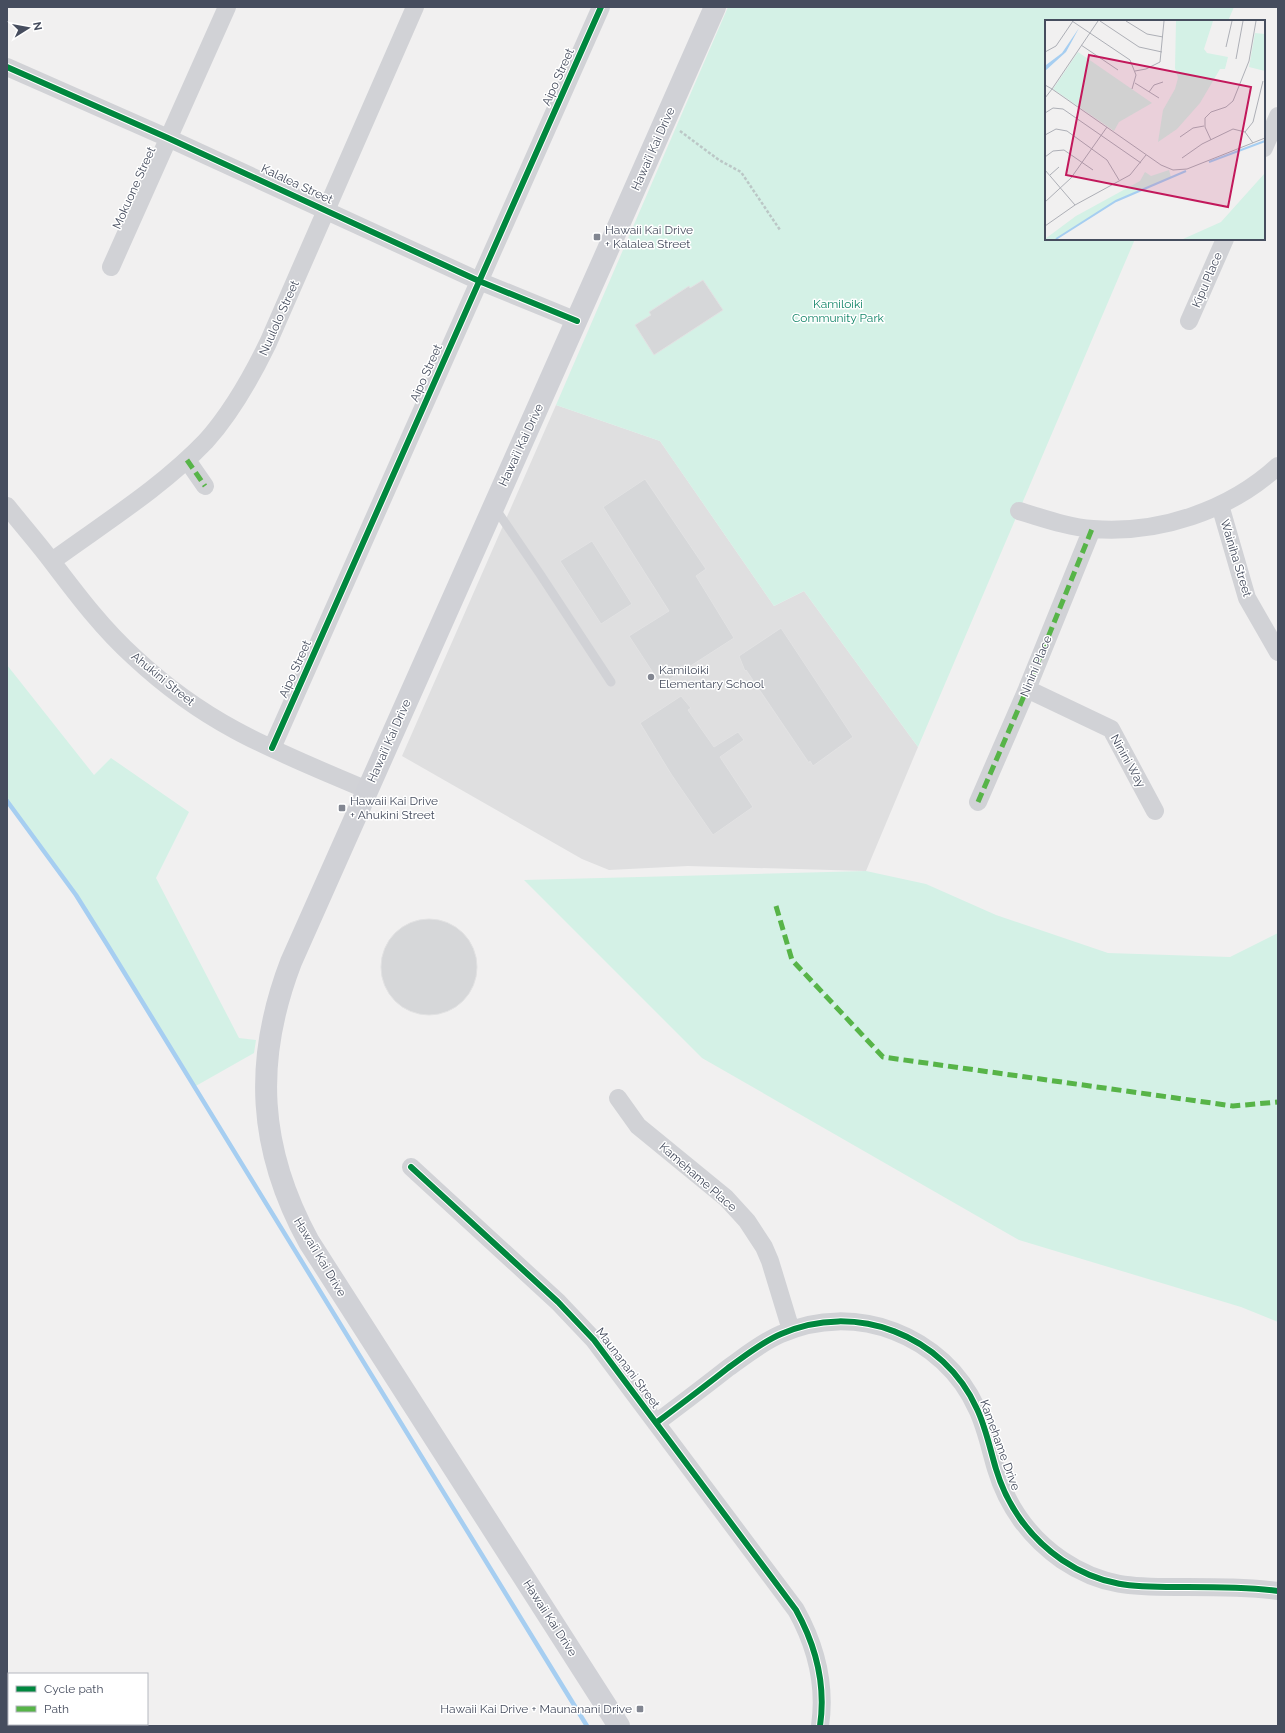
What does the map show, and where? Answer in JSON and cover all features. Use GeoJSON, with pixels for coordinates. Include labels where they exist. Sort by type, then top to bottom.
{"type":"FeatureCollection","features":[{"type":"Feature","properties":{"kind":"main road","name":"Hawai’i Kai Drive"},"geometry":{"type":"LineString","coordinates":[[481,1510],[309,1242],[296,1219],[286,1194],[272,1144],[268,1118],[266,1066],[274,1013],[281,988],[291,962],[493,505],[577,322],[715,7]]}},
{"type":"Feature","properties":{"kind":"main road","name":"Hawaii Kai Drive"},"geometry":{"type":"LineString","coordinates":[[481,1510],[619,1726]]}},
{"type":"Feature","properties":{"kind":"street","name":"Mokuone Street"},"geometry":{"type":"LineString","coordinates":[[111,267],[227,7]]}},
{"type":"Feature","properties":{"kind":"street","name":"Nuulolo Street"},"geometry":{"type":"LineString","coordinates":[[52,561],[165,479],[187,460],[207,440],[225,418],[241,394],[256,369],[415,7]]}},
{"type":"Feature","properties":{"kind":"street","name":"Aipo Street"},"geometry":{"type":"LineString","coordinates":[[272,748],[601,7]]}},
{"type":"Feature","properties":{"kind":"street","name":"Kalalea Street"},"geometry":{"type":"LineString","coordinates":[[7,67],[325,209],[479,281],[577,322]]}},
{"type":"Feature","properties":{"kind":"street"},"geometry":{"type":"LineString","coordinates":[[1265,146],[1278,116]]}},
{"type":"Feature","properties":{"kind":"street","name":"Kipu Place"},"geometry":{"type":"LineString","coordinates":[[1189,321],[1225,240]]}},
{"type":"Feature","properties":{"kind":"street"},"geometry":{"type":"LineString","coordinates":[[187,460],[205,486]]}},
{"type":"Feature","properties":{"kind":"street"},"geometry":{"type":"LineString","coordinates":[[1019,511],[1047,520],[1092,529],[1135,529],[1156,526],[1197,515],[1220,505],[1253,486],[1278,466]]}},
{"type":"Feature","properties":{"kind":"street","name":"Wainiha Street"},"geometry":{"type":"LineString","coordinates":[[1220,505],[1247,598],[1278,652]]}},
{"type":"Feature","properties":{"kind":"street","name":"Ahukini Street"},"geometry":{"type":"LineString","coordinates":[[7,506],[95,617],[133,657],[165,684],[199,708],[235,730],[367,790]]}},
{"type":"Feature","properties":{"kind":"street","name":"Ninini Place"},"geometry":{"type":"LineString","coordinates":[[978,802],[1027,689],[1092,529]]}},
{"type":"Feature","properties":{"kind":"street","name":"Ninini Way"},"geometry":{"type":"LineString","coordinates":[[1027,689],[1110,729],[1155,811]]}},
{"type":"Feature","properties":{"kind":"street","name":"Kamehame Place"},"geometry":{"type":"LineString","coordinates":[[618,1098],[638,1126],[726,1198],[747,1221],[756,1234],[770,1261],[791,1330]]}},
{"type":"Feature","properties":{"kind":"street","name":"Maunanani Street"},"geometry":{"type":"LineString","coordinates":[[411,1167],[558,1302],[594,1340],[796,1610],[803,1622],[814,1649],[820,1676],[822,1705],[820,1726]]}},
{"type":"Feature","properties":{"kind":"street","name":"Kamehame Drive"},"geometry":{"type":"LineString","coordinates":[[656,1423],[757,1347],[791,1330],[804,1325],[830,1321],[856,1321],[868,1323],[906,1335],[938,1357],[956,1375],[977,1408],[1001,1485],[1014,1510],[1041,1543],[1075,1568],[1101,1579],[1142,1588],[1237,1587],[1278,1591]]}},
{"type":"Feature","properties":{"kind":"lane"},"geometry":{"type":"LineString","coordinates":[[493,505],[611,682]]}},
{"type":"Feature","properties":{"kind":"path"},"geometry":{"type":"LineString","coordinates":[[665,120],[719,160],[741,172],[780,230]]}},
{"type":"Feature","properties":{"kind":"shaded area","name":"Kamiloiki Elementary School"},"geometry":{"type":"Polygon","coordinates":[[[556,405],[660,441],[774,606],[804,591],[918,747],[866,871],[688,866],[609,870],[582,859],[402,756],[556,405]]]}},
{"type":"Feature","properties":{"kind":"green space","name":"Kamiloiki Community Park"},"geometry":{"type":"Polygon","coordinates":[[[728,7],[1234,7],[1228,20],[1045,20],[1045,240],[1135,240],[918,747],[804,591],[774,606],[660,441],[556,405],[728,7]]]}},
{"type":"Feature","properties":{"kind":"green space"},"geometry":{"type":"Polygon","coordinates":[[[7,665],[94,775],[111,758],[189,812],[156,878],[239,1038],[256,1040],[254,1053],[194,1087],[76,895],[7,801],[7,665]]]}},
{"type":"Feature","properties":{"kind":"green space"},"geometry":{"type":"Polygon","coordinates":[[[866,871],[926,884],[996,915],[1108,953],[1230,957],[1278,933],[1278,1322],[1241,1307],[1019,1240],[702,1058],[524,880],[866,871]]]}},
{"type":"Feature","properties":{"kind":"building"},"geometry":{"type":"Polygon","coordinates":[[[703,280],[723,310],[654,355],[635,325],[651,315],[649,312],[689,286],[690,288],[703,280]]]}},
{"type":"Feature","properties":{"kind":"building"},"geometry":{"type":"Polygon","coordinates":[[[645,479],[706,569],[696,576],[734,638],[661,685],[629,636],[669,611],[603,507],[645,479]]]}},
{"type":"Feature","properties":{"kind":"building"},"geometry":{"type":"Polygon","coordinates":[[[592,541],[632,604],[601,624],[560,561],[592,541]]]}},
{"type":"Feature","properties":{"kind":"building"},"geometry":{"type":"Polygon","coordinates":[[[781,628],[853,737],[813,766],[810,761],[809,763],[746,670],[745,671],[739,656],[781,628]]]}},
{"type":"Feature","properties":{"kind":"building"},"geometry":{"type":"Polygon","coordinates":[[[681,696],[691,708],[688,710],[714,747],[738,732],[744,740],[720,757],[753,807],[713,835],[671,774],[640,723],[681,696]]]}},
{"type":"Feature","properties":{"kind":"building"},"geometry":{"type":"Polygon","coordinates":[[[429,919],[447,923],[456,927],[463,933],[469,940],[473,949],[477,967],[473,985],[469,994],[463,1001],[456,1007],[447,1011],[429,1015],[411,1011],[402,1007],[395,1001],[389,994],[385,985],[381,967],[385,949],[389,940],[395,933],[402,927],[411,923],[429,919]]]}},
{"type":"Feature","properties":{"kind":"waterway"},"geometry":{"type":"LineString","coordinates":[[7,801],[76,895],[108,946],[587,1726]]}},
{"type":"Feature","properties":{"kind":"marked path"},"geometry":{"type":"LineString","coordinates":[[187,460],[205,486]]}},
{"type":"Feature","properties":{"kind":"marked path"},"geometry":{"type":"LineString","coordinates":[[978,802],[1027,689],[1092,529]]}},
{"type":"Feature","properties":{"kind":"marked path"},"geometry":{"type":"LineString","coordinates":[[776,906],[792,960],[883,1057],[1233,1106],[1278,1102]]}},
{"type":"Feature","properties":{"kind":"cycle path"},"geometry":{"type":"LineString","coordinates":[[272,748],[601,7]]}},
{"type":"Feature","properties":{"kind":"cycle path"},"geometry":{"type":"LineString","coordinates":[[7,67],[168,138],[479,281],[577,321]]}},
{"type":"Feature","properties":{"kind":"cycle path"},"geometry":{"type":"LineString","coordinates":[[411,1167],[558,1302],[594,1340],[796,1610],[809,1638],[818,1666],[822,1696],[820,1726]]}},
{"type":"Feature","properties":{"kind":"cycle path"},"geometry":{"type":"LineString","coordinates":[[656,1423],[728,1368],[767,1341],[781,1334],[809,1325],[838,1321],[867,1324],[894,1331],[920,1344],[943,1361],[962,1383],[980,1416],[1006,1496],[1021,1520],[1030,1531],[1040,1542],[1062,1560],[1093,1576],[1123,1584],[1153,1587],[1244,1588],[1278,1591]]}},
{"type":"Feature","properties":{"kind":"place","name":"Hawaii Kai Drive + Kalalea Street"},"geometry":{"type":"Point","coordinates":[597,237]}},
{"type":"Feature","properties":{"kind":"place","name":"Kamiloiki Elementary School"},"geometry":{"type":"Point","coordinates":[651,677]}},
{"type":"Feature","properties":{"kind":"place","name":"Hawaii Kai Drive + Ahukini Street"},"geometry":{"type":"Point","coordinates":[342,808]}},
{"type":"Feature","properties":{"kind":"place","name":"Hawaii Kai Drive + Maunanani Drive"},"geometry":{"type":"Point","coordinates":[640,1709]}}]}
